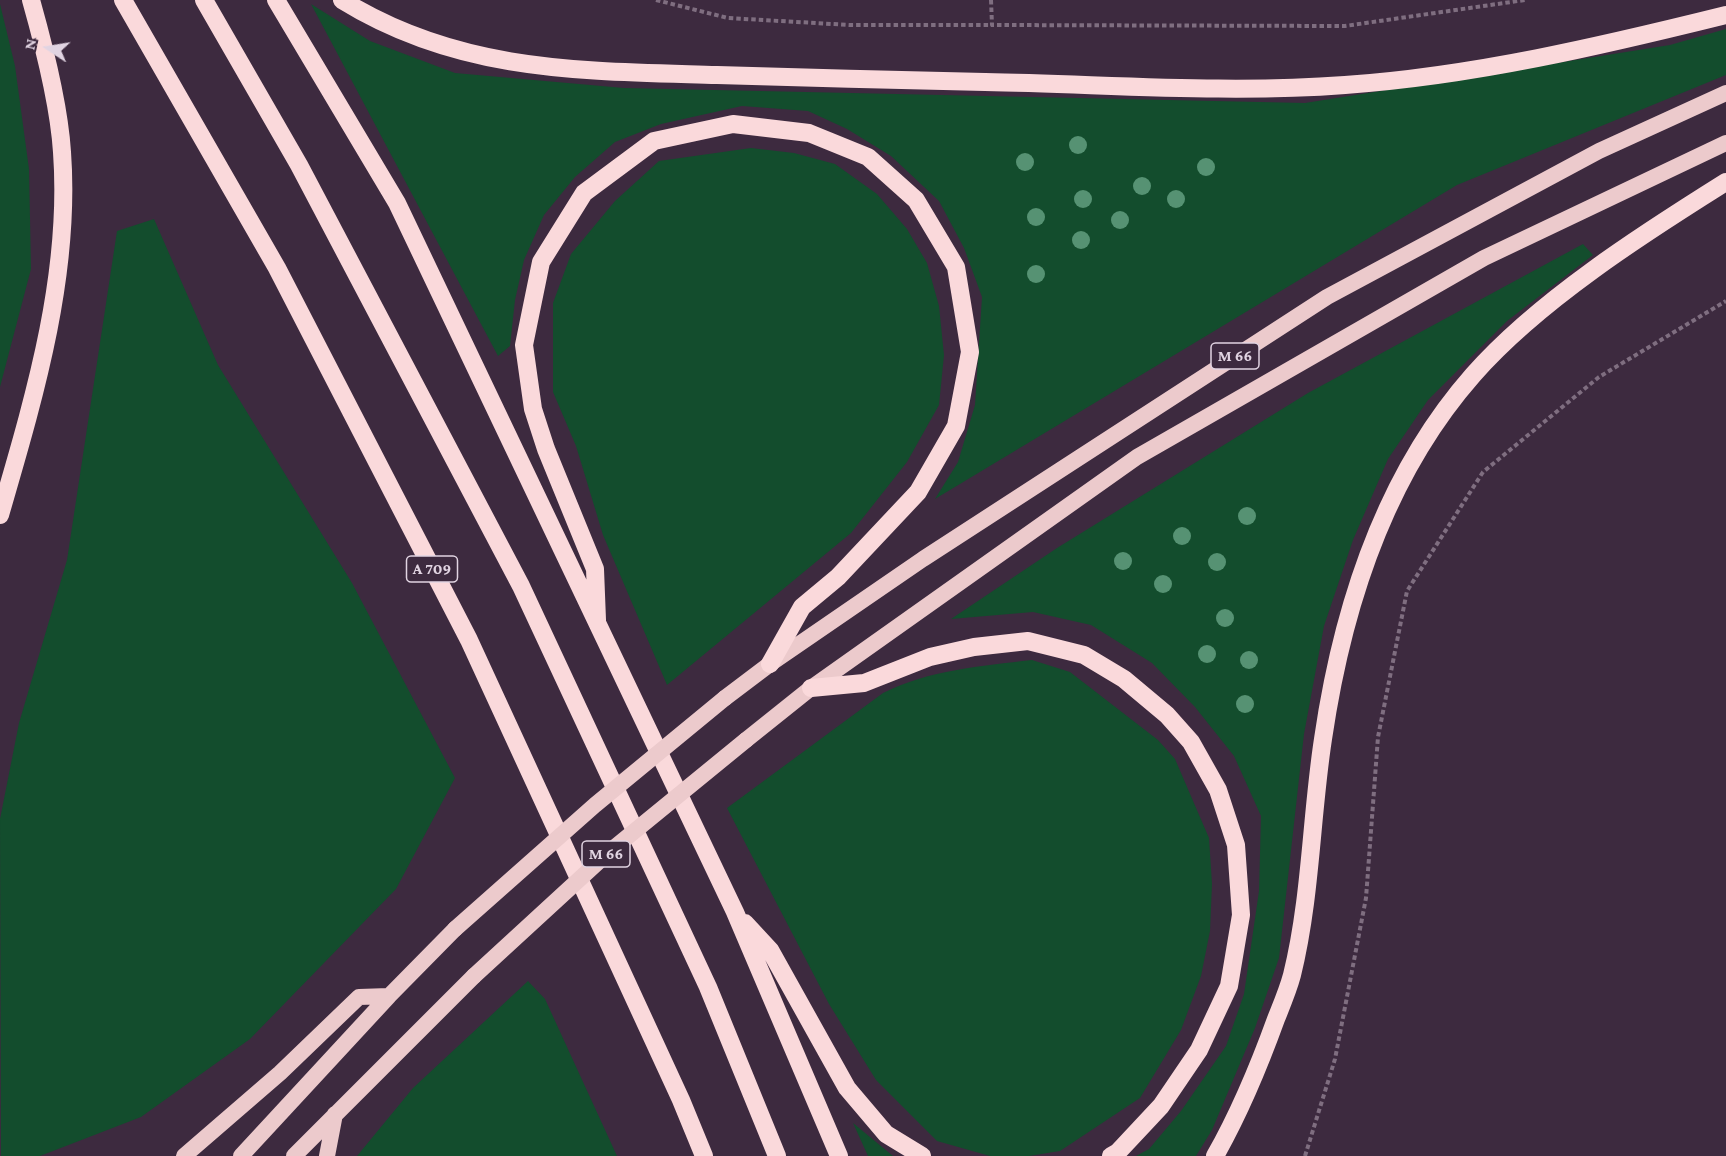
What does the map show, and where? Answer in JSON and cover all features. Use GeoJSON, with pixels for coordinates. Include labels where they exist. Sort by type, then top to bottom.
{"type":"FeatureCollection","features":[{"type":"Feature","properties":{"kind":"highway"},"geometry":{"type":"LineString","coordinates":[[0,515],[35,396],[59,271],[64,214],[62,151],[42,38],[31,0]]}},
{"type":"Feature","properties":{"kind":"highway","name":"A 709"},"geometry":{"type":"LineString","coordinates":[[123,0],[277,268],[469,640],[676,1089],[704,1156]]}},
{"type":"Feature","properties":{"kind":"highway"},"geometry":{"type":"LineString","coordinates":[[204,0],[299,165],[521,586],[708,987],[777,1156]]}},
{"type":"Feature","properties":{"kind":"highway"},"geometry":{"type":"LineString","coordinates":[[276,0],[397,203],[735,912],[839,1156]]}},
{"type":"Feature","properties":{"kind":"highway"},"geometry":{"type":"LineString","coordinates":[[342,0],[373,19],[410,36],[453,50],[562,69],[844,79],[1275,89],[1347,85],[1446,73],[1568,52],[1726,15]]}},
{"type":"Feature","properties":{"kind":"highway","name":"M 66"},"geometry":{"type":"LineString","coordinates":[[241,1156],[389,996],[455,929],[595,805],[770,664],[933,553],[1326,297],[1599,151],[1726,93]]}},
{"type":"Feature","properties":{"kind":"highway"},"geometry":{"type":"LineString","coordinates":[[597,620],[595,569],[546,449],[533,409],[524,345],[541,262],[584,193],[654,141],[733,124],[809,133],[868,157],[916,200],[956,267],[970,352],[956,426],[918,492],[838,577],[802,607],[770,664]]}},
{"type":"Feature","properties":{"kind":"highway","name":"M 66"},"geometry":{"type":"LineString","coordinates":[[294,1156],[474,976],[609,852],[811,688],[1137,457],[1484,258],[1726,143]]}},
{"type":"Feature","properties":{"kind":"highway"},"geometry":{"type":"LineString","coordinates":[[1215,1156],[1232,1126],[1265,1049],[1292,976],[1310,867],[1323,742],[1338,650],[1375,540],[1414,455],[1473,374],[1549,303],[1683,209],[1726,182]]}},
{"type":"Feature","properties":{"kind":"highway"},"geometry":{"type":"LineString","coordinates":[[811,688],[864,683],[930,657],[974,647],[1028,641],[1084,655],[1124,679],[1167,715],[1191,742],[1218,790],[1236,845],[1241,915],[1230,986],[1199,1050],[1161,1106],[1118,1152],[1111,1156]]}},
{"type":"Feature","properties":{"kind":"highway"},"geometry":{"type":"LineString","coordinates":[[735,912],[770,950],[847,1088],[886,1134],[922,1156]]}},
{"type":"Feature","properties":{"kind":"highway"},"geometry":{"type":"LineString","coordinates":[[184,1156],[280,1073],[359,997],[389,996]]}},
{"type":"Feature","properties":{"kind":"highway"},"geometry":{"type":"LineString","coordinates":[[327,1156],[335,1114]]}},
{"type":"Feature","properties":{"kind":"path"},"geometry":{"type":"LineString","coordinates":[[656,0],[728,18],[850,25],[1345,26],[1525,0]]}},
{"type":"Feature","properties":{"kind":"path"},"geometry":{"type":"LineString","coordinates":[[991,0],[992,25]]}},
{"type":"Feature","properties":{"kind":"path"},"geometry":{"type":"LineString","coordinates":[[1305,1156],[1335,1059],[1366,898],[1378,737],[1407,591],[1483,472],[1599,377],[1726,301]]}},
{"type":"Feature","properties":{"kind":"green space"},"geometry":{"type":"Polygon","coordinates":[[[0,4],[15,66],[29,169],[31,269],[0,387],[0,4]]]}},
{"type":"Feature","properties":{"kind":"green space"},"geometry":{"type":"Polygon","coordinates":[[[311,4],[370,41],[455,73],[624,88],[1305,103],[1670,45],[1726,29],[1726,75],[1457,185],[935,499],[958,462],[975,405],[982,297],[964,248],[939,201],[891,156],[847,129],[808,111],[742,106],[661,124],[615,142],[575,177],[544,215],[524,260],[515,300],[510,346],[498,356],[311,4]]]}},
{"type":"Feature","properties":{"kind":"green space"},"geometry":{"type":"Polygon","coordinates":[[[751,148],[794,153],[835,164],[877,194],[907,229],[927,263],[939,306],[944,355],[939,405],[907,462],[851,533],[667,685],[603,535],[576,446],[553,392],[553,303],[571,254],[615,201],[659,161],[751,148]]]}},
{"type":"Feature","properties":{"kind":"green space"},"geometry":{"type":"Polygon","coordinates":[[[154,219],[218,365],[352,583],[455,778],[396,889],[250,1039],[141,1117],[40,1156],[1,1156],[0,819],[19,723],[67,560],[117,231],[154,219]]]}},
{"type":"Feature","properties":{"kind":"green space"},"geometry":{"type":"Polygon","coordinates":[[[1583,244],[1593,255],[1507,321],[1428,400],[1388,459],[1353,540],[1324,626],[1304,734],[1279,958],[1255,1028],[1212,1130],[1196,1156],[1136,1156],[1149,1149],[1181,1111],[1226,1046],[1244,994],[1259,891],[1261,816],[1234,756],[1195,707],[1152,663],[1091,625],[1033,612],[951,619],[1057,548],[1308,393],[1583,244]]]}},
{"type":"Feature","properties":{"kind":"green space"},"geometry":{"type":"Polygon","coordinates":[[[1032,660],[1070,672],[1158,740],[1175,759],[1209,838],[1212,884],[1210,931],[1201,976],[1181,1030],[1140,1098],[1060,1151],[1029,1156],[990,1156],[937,1141],[876,1080],[829,1004],[727,808],[883,693],[937,674],[1032,660]]]}},
{"type":"Feature","properties":{"kind":"green space"},"geometry":{"type":"Polygon","coordinates":[[[528,981],[545,999],[617,1156],[357,1156],[413,1088],[528,981]]]}},
{"type":"Feature","properties":{"kind":"green space"},"geometry":{"type":"Polygon","coordinates":[[[853,1123],[893,1156],[868,1156],[853,1123]]]}}]}
